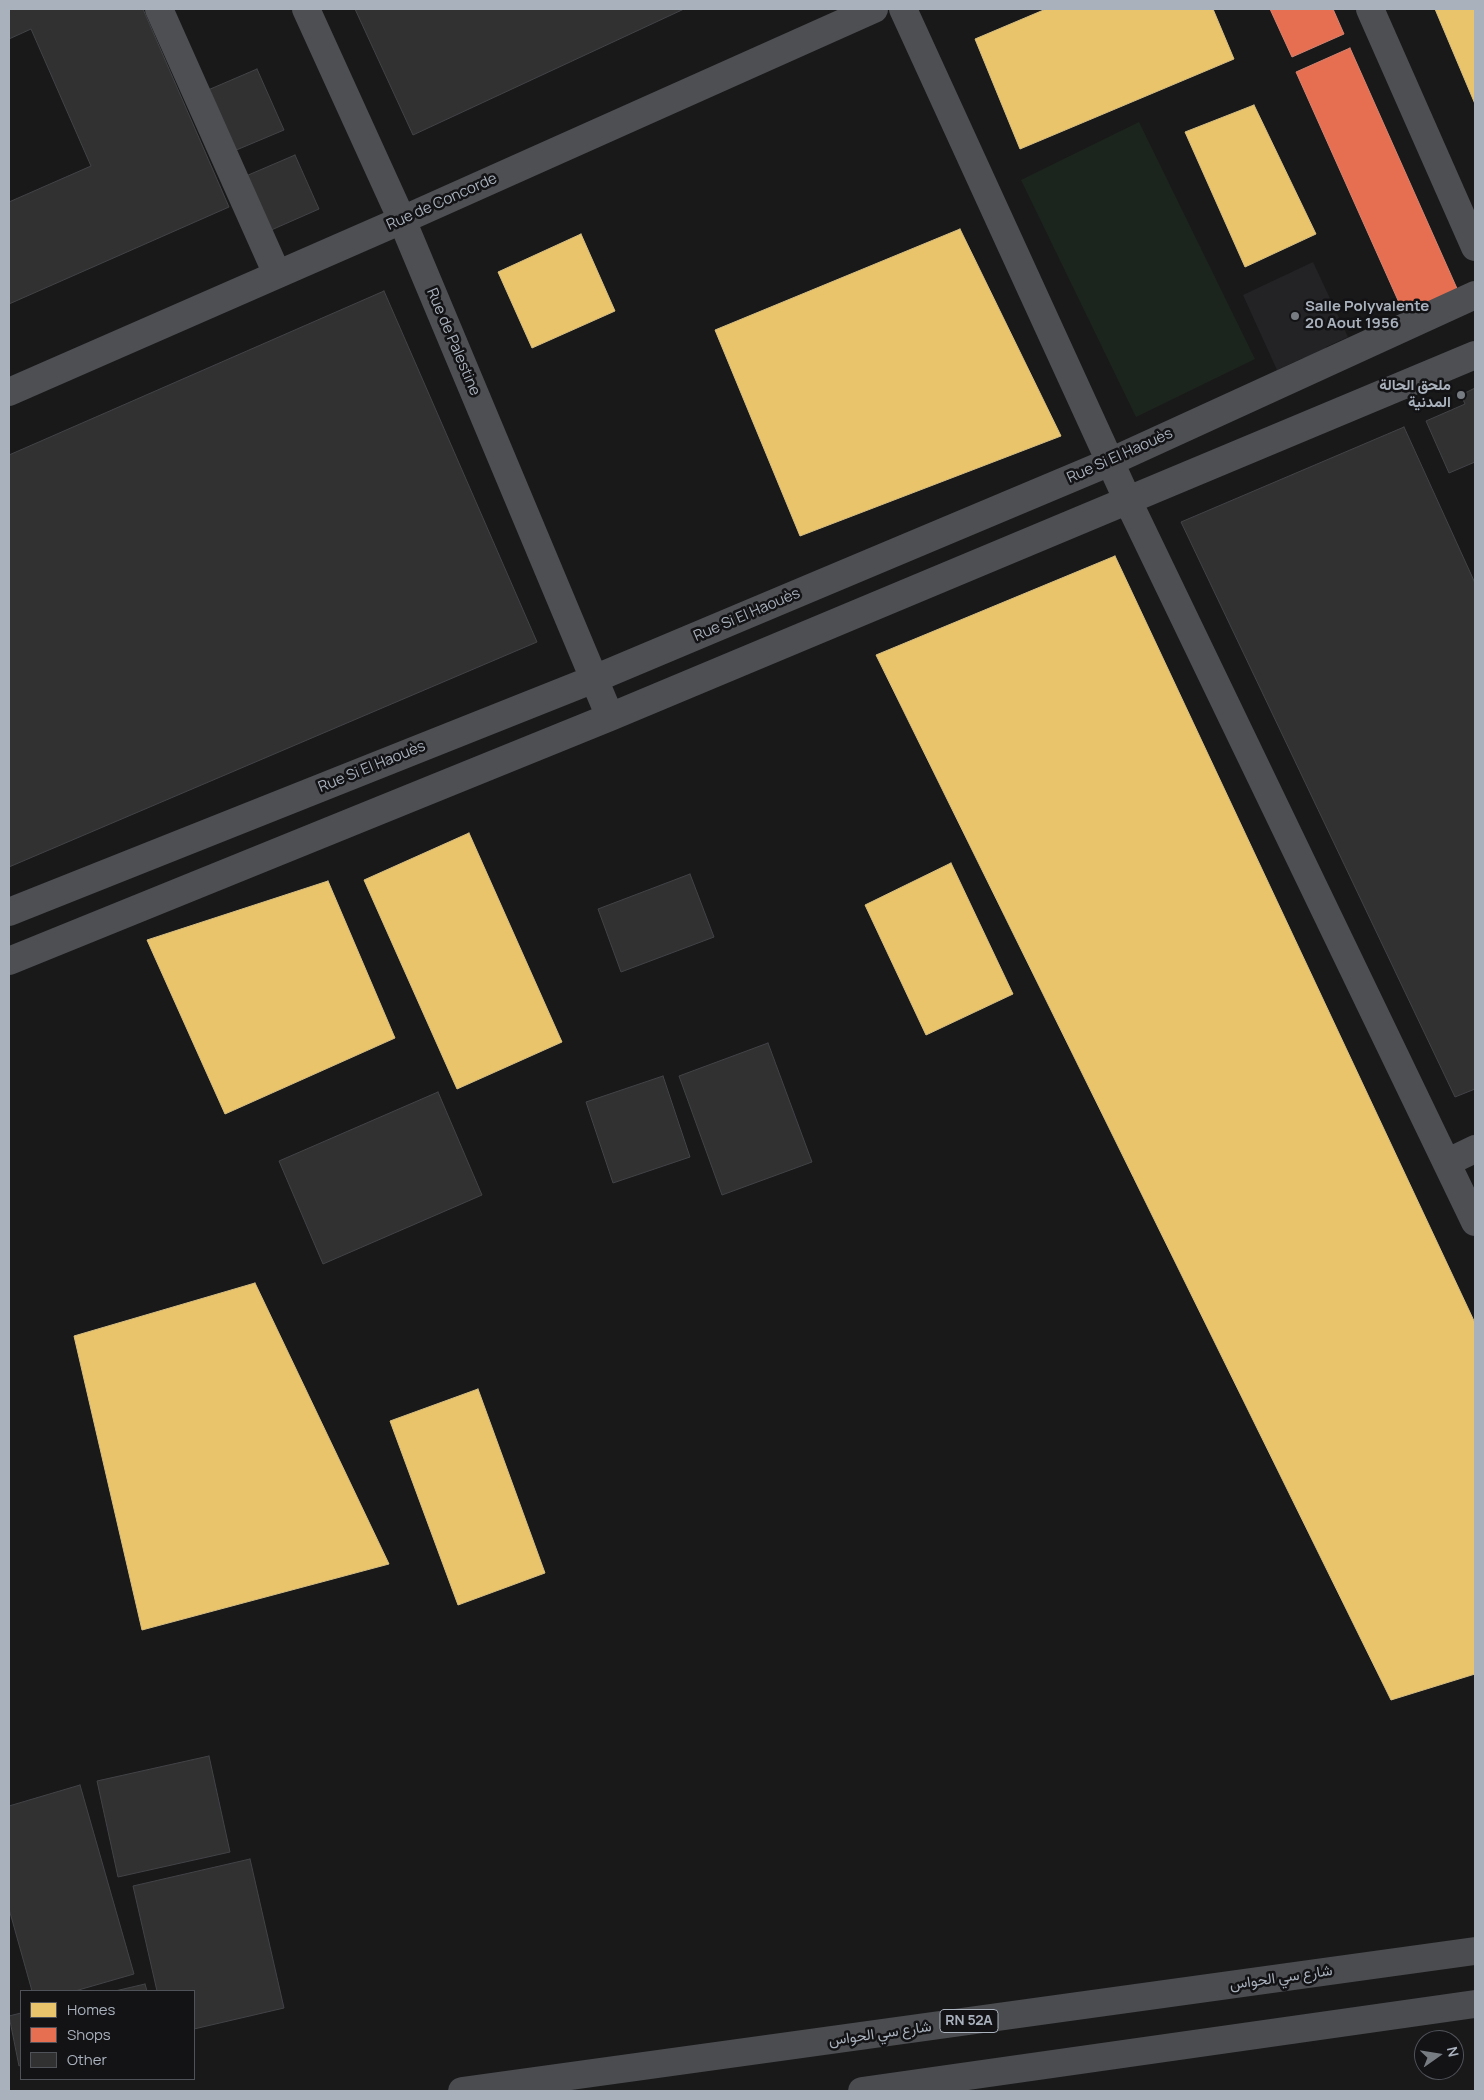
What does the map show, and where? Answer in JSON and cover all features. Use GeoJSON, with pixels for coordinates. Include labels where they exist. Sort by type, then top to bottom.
{"type":"FeatureCollection","features":[{"type":"Feature","properties":{"kind":"main road","name":"شارع سي الحواس"},"geometry":{"type":"LineString","coordinates":[[462,2091],[1475,1951]]}},
{"type":"Feature","properties":{"kind":"main road"},"geometry":{"type":"LineString","coordinates":[[862,2091],[1475,2004]]}},
{"type":"Feature","properties":{"kind":"street"},"geometry":{"type":"LineString","coordinates":[[158,9],[277,274]]}},
{"type":"Feature","properties":{"kind":"street","name":"Rue de Palestine"},"geometry":{"type":"LineString","coordinates":[[306,9],[402,220],[610,717]]}},
{"type":"Feature","properties":{"kind":"street","name":"Rue de Concorde"},"geometry":{"type":"LineString","coordinates":[[9,392],[402,220],[874,9]]}},
{"type":"Feature","properties":{"kind":"street"},"geometry":{"type":"LineString","coordinates":[[903,9],[1128,501],[1448,1162],[1475,1222]]}},
{"type":"Feature","properties":{"kind":"street"},"geometry":{"type":"LineString","coordinates":[[1370,9],[1475,247]]}},
{"type":"Feature","properties":{"kind":"street","name":"Rue Si El Haouès"},"geometry":{"type":"LineString","coordinates":[[9,912],[594,679],[1110,462],[1475,295]]}},
{"type":"Feature","properties":{"kind":"street"},"geometry":{"type":"LineString","coordinates":[[9,961],[610,717],[1475,355]]}},
{"type":"Feature","properties":{"kind":"street"},"geometry":{"type":"LineString","coordinates":[[1448,1162],[1475,1149]]}},
{"type":"Feature","properties":{"kind":"shaded area"},"geometry":{"type":"Polygon","coordinates":[[[1139,122],[1255,359],[1136,417],[1021,180],[1139,122]]]}},
{"type":"Feature","properties":{"kind":"shaded area","name":"Salle Polyvalente 20 Aout 1956"},"geometry":{"type":"Polygon","coordinates":[[[1313,262],[1348,337],[1326,347],[1328,352],[1306,362],[1303,358],[1277,370],[1243,295],[1313,262]]]}},
{"type":"Feature","properties":{"kind":"building: Homes"},"geometry":{"type":"Polygon","coordinates":[[[1046,9],[1213,9],[1234,59],[1020,149],[975,39],[1046,9]]]}},
{"type":"Feature","properties":{"kind":"building: Homes"},"geometry":{"type":"Polygon","coordinates":[[[1435,9],[1475,9],[1475,104],[1435,9]]]}},
{"type":"Feature","properties":{"kind":"building: Homes"},"geometry":{"type":"Polygon","coordinates":[[[1254,105],[1316,234],[1245,267],[1185,132],[1254,105]]]}},
{"type":"Feature","properties":{"kind":"building: Homes"},"geometry":{"type":"Polygon","coordinates":[[[960,229],[1061,436],[800,536],[715,330],[960,229]]]}},
{"type":"Feature","properties":{"kind":"building: Homes"},"geometry":{"type":"Polygon","coordinates":[[[581,234],[615,311],[532,348],[498,272],[581,234]]]}},
{"type":"Feature","properties":{"kind":"building: Homes"},"geometry":{"type":"Polygon","coordinates":[[[1115,556],[1475,1323],[1475,1674],[1391,1700],[876,655],[1115,556]]]}},
{"type":"Feature","properties":{"kind":"building: Homes"},"geometry":{"type":"Polygon","coordinates":[[[469,833],[562,1042],[457,1089],[364,880],[469,833]]]}},
{"type":"Feature","properties":{"kind":"building: Homes"},"geometry":{"type":"Polygon","coordinates":[[[951,863],[1013,994],[926,1035],[865,905],[951,863]]]}},
{"type":"Feature","properties":{"kind":"building: Homes"},"geometry":{"type":"Polygon","coordinates":[[[328,881],[395,1038],[225,1114],[147,940],[328,881]]]}},
{"type":"Feature","properties":{"kind":"building: Homes"},"geometry":{"type":"Polygon","coordinates":[[[255,1283],[389,1564],[142,1630],[74,1336],[255,1283]]]}},
{"type":"Feature","properties":{"kind":"building: Homes"},"geometry":{"type":"Polygon","coordinates":[[[478,1389],[545,1573],[458,1605],[390,1421],[478,1389]]]}},
{"type":"Feature","properties":{"kind":"building: Shops"},"geometry":{"type":"Polygon","coordinates":[[[1270,9],[1333,9],[1344,34],[1292,57],[1270,9]]]}},
{"type":"Feature","properties":{"kind":"building: Shops"},"geometry":{"type":"Polygon","coordinates":[[[1350,48],[1459,293],[1405,316],[1296,72],[1350,48]]]}},
{"type":"Feature","properties":{"kind":"building: Other"},"geometry":{"type":"Polygon","coordinates":[[[9,9],[143,9],[229,207],[9,304],[9,202],[91,166],[31,29],[9,39],[9,9]]]}},
{"type":"Feature","properties":{"kind":"building: Other"},"geometry":{"type":"Polygon","coordinates":[[[355,9],[684,9],[413,135],[355,9]]]}},
{"type":"Feature","properties":{"kind":"building: Other"},"geometry":{"type":"Polygon","coordinates":[[[257,69],[284,130],[234,151],[208,90],[257,69]]]}},
{"type":"Feature","properties":{"kind":"building: Other"},"geometry":{"type":"Polygon","coordinates":[[[295,155],[319,209],[269,231],[246,176],[295,155]]]}},
{"type":"Feature","properties":{"kind":"building: Other"},"geometry":{"type":"Polygon","coordinates":[[[384,291],[537,642],[9,867],[9,455],[384,291]]]}},
{"type":"Feature","properties":{"kind":"building: Other"},"geometry":{"type":"Polygon","coordinates":[[[1475,388],[1475,462],[1449,473],[1426,421],[1465,404],[1461,395],[1475,388]]]}},
{"type":"Feature","properties":{"kind":"building: Other"},"geometry":{"type":"Polygon","coordinates":[[[1404,427],[1475,583],[1475,1089],[1455,1097],[1181,522],[1404,427]]]}},
{"type":"Feature","properties":{"kind":"building: Other"},"geometry":{"type":"Polygon","coordinates":[[[690,874],[714,937],[621,972],[598,909],[690,874]]]}},
{"type":"Feature","properties":{"kind":"building: Other"},"geometry":{"type":"Polygon","coordinates":[[[768,1043],[812,1162],[722,1195],[679,1076],[768,1043]]]}},
{"type":"Feature","properties":{"kind":"building: Other"},"geometry":{"type":"Polygon","coordinates":[[[663,1076],[690,1157],[613,1183],[586,1102],[663,1076]]]}},
{"type":"Feature","properties":{"kind":"building: Other"},"geometry":{"type":"Polygon","coordinates":[[[438,1092],[482,1195],[323,1264],[279,1161],[438,1092]]]}},
{"type":"Feature","properties":{"kind":"building: Other"},"geometry":{"type":"Polygon","coordinates":[[[209,1756],[230,1852],[118,1877],[97,1781],[209,1756]]]}},
{"type":"Feature","properties":{"kind":"building: Other"},"geometry":{"type":"Polygon","coordinates":[[[80,1785],[134,1974],[78,1990],[32,1990],[9,1909],[9,1806],[80,1785]]]}},
{"type":"Feature","properties":{"kind":"building: Other"},"geometry":{"type":"Polygon","coordinates":[[[250,1859],[284,2008],[195,2029],[195,1990],[157,1990],[133,1886],[250,1859]]]}},
{"type":"Feature","properties":{"kind":"building: Other"},"geometry":{"type":"Polygon","coordinates":[[[145,1984],[147,1990],[119,1990],[145,1984]]]}},
{"type":"Feature","properties":{"kind":"building: Other"},"geometry":{"type":"Polygon","coordinates":[[[20,2013],[19,2066],[9,2016],[20,2013]]]}},
{"type":"Feature","properties":{"kind":"place","name":"Salle Polyvalente 20 Aout 1956"},"geometry":{"type":"Point","coordinates":[1295,316]}},
{"type":"Feature","properties":{"kind":"place","name":"ملحق الحالة المدنية"},"geometry":{"type":"Point","coordinates":[1461,395]}}]}
